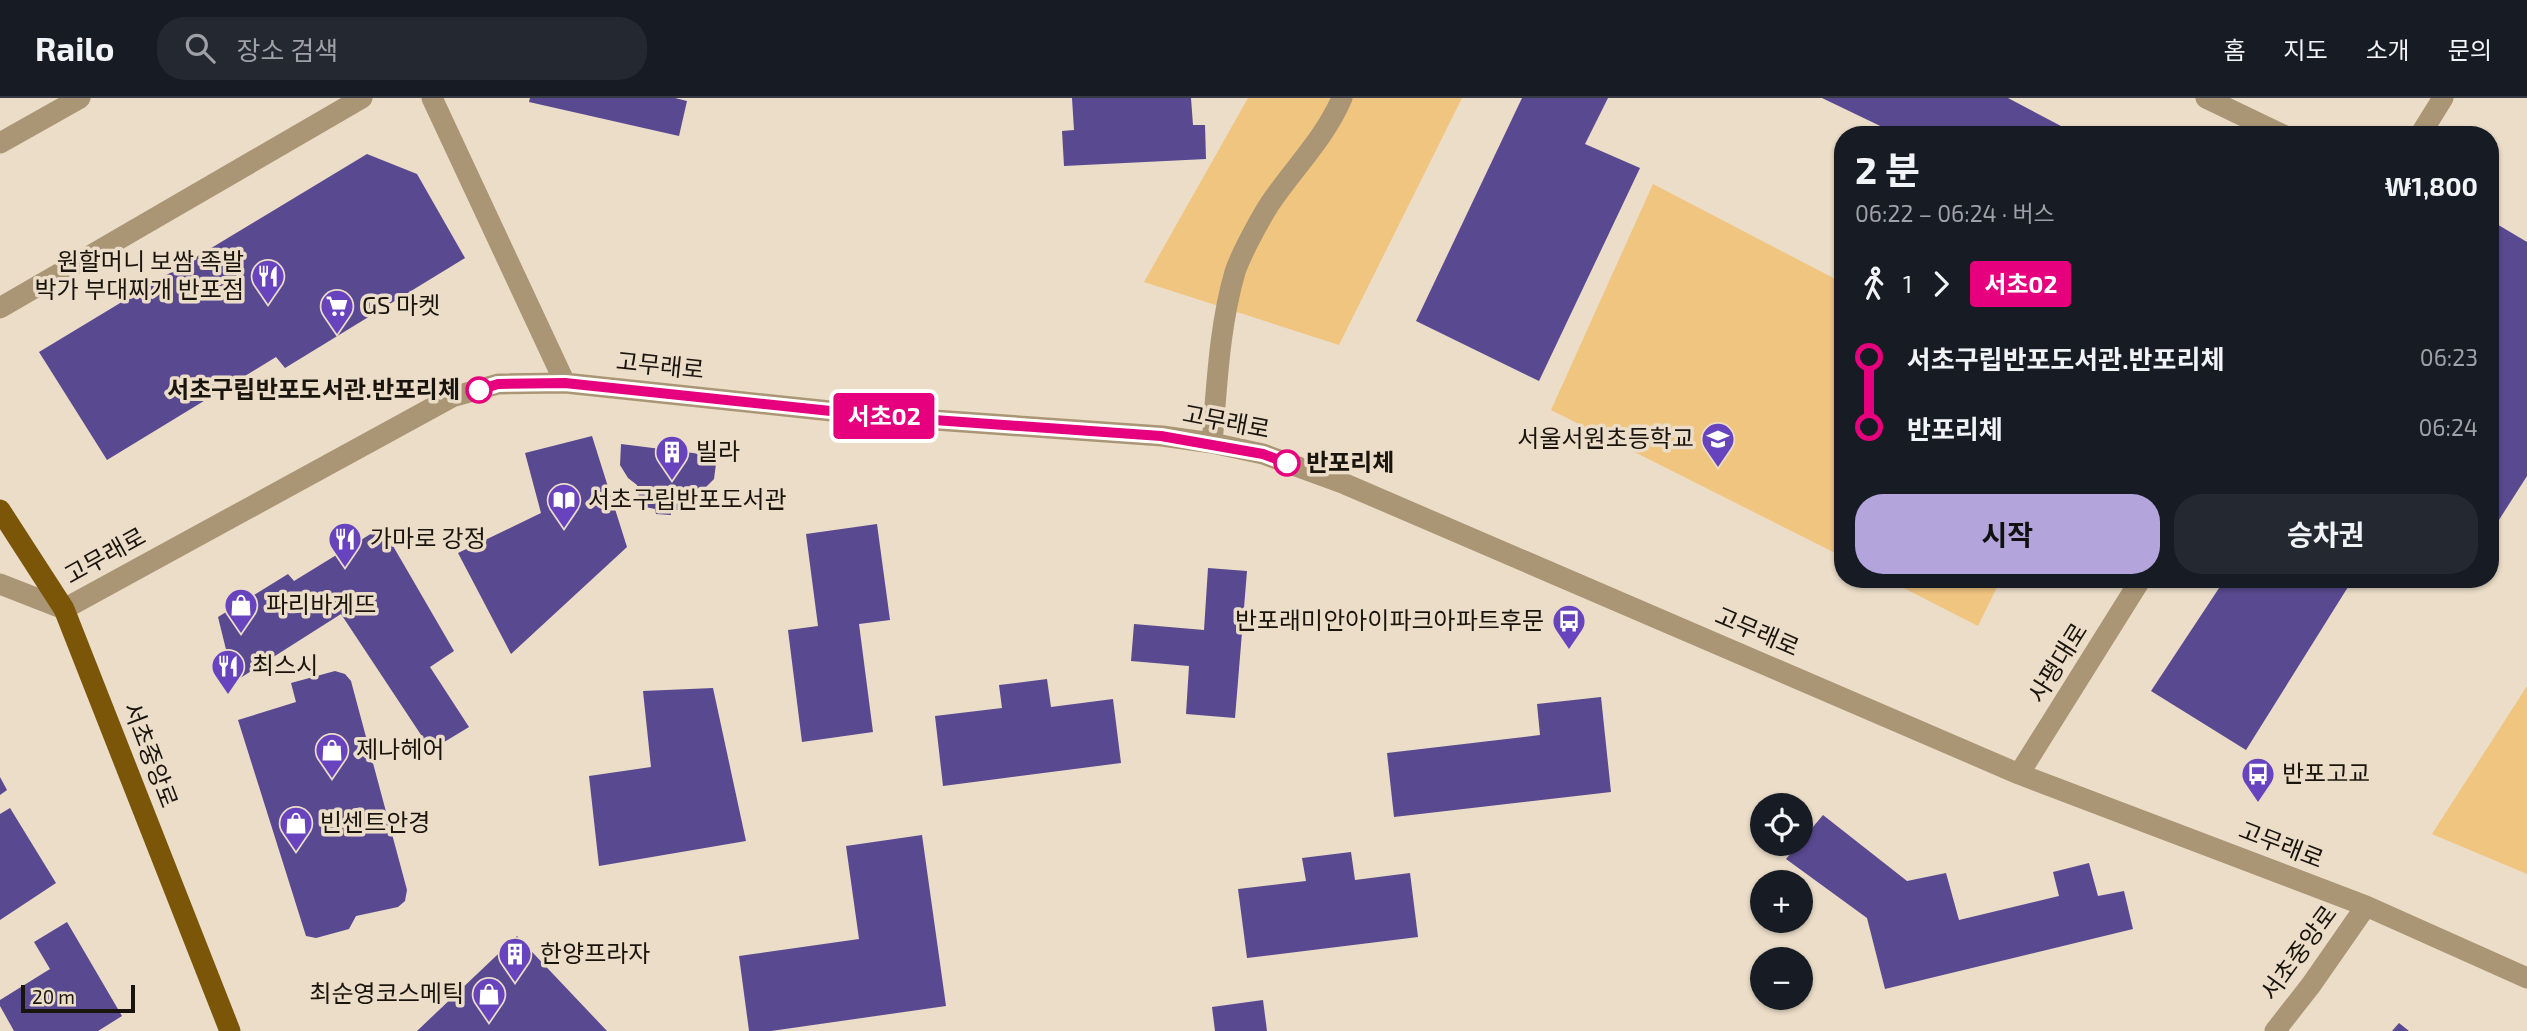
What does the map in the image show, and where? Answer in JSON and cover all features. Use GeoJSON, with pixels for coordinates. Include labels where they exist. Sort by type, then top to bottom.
{"type":"FeatureCollection","features":[{"type":"Feature","properties":{"kind":"main road","name":"서초중앙로"},"geometry":{"type":"LineString","coordinates":[[0,510],[64,609],[230,1031]]}},
{"type":"Feature","properties":{"kind":"street"},"geometry":{"type":"LineString","coordinates":[[0,143],[80,98]]}},
{"type":"Feature","properties":{"kind":"street"},"geometry":{"type":"LineString","coordinates":[[0,308],[362,98]]}},
{"type":"Feature","properties":{"kind":"street"},"geometry":{"type":"LineString","coordinates":[[432,98],[565,383]]}},
{"type":"Feature","properties":{"kind":"street"},"geometry":{"type":"LineString","coordinates":[[1212,443],[1223,323],[1236,269],[1269,205],[1307,156],[1342,98]]}},
{"type":"Feature","properties":{"kind":"street"},"geometry":{"type":"LineString","coordinates":[[2206,98],[2264,126]]}},
{"type":"Feature","properties":{"kind":"street"},"geometry":{"type":"LineString","coordinates":[[2426,126],[2443,98]]}},
{"type":"Feature","properties":{"kind":"street","name":"고무래로"},"geometry":{"type":"LineString","coordinates":[[0,584],[64,609],[452,397],[498,384],[565,383],[878,416],[1161,436],[1212,443],[1263,454],[1345,484],[2019,774],[2366,906],[2527,978]]}},
{"type":"Feature","properties":{"kind":"street","name":"사평대로"},"geometry":{"type":"LineString","coordinates":[[2019,774],[2135,588]]}},
{"type":"Feature","properties":{"kind":"street","name":"서초중앙로"},"geometry":{"type":"LineString","coordinates":[[2275,1031],[2366,906]]}},
{"type":"Feature","properties":{"kind":"shaded area"},"geometry":{"type":"Polygon","coordinates":[[[1248,98],[1462,98],[1339,345],[1144,282],[1248,98]]]}},
{"type":"Feature","properties":{"kind":"shaded area"},"geometry":{"type":"Polygon","coordinates":[[[1653,184],[1834,278],[1834,552],[1551,410],[1653,184]]]}},
{"type":"Feature","properties":{"kind":"shaded area"},"geometry":{"type":"Polygon","coordinates":[[[1904,588],[1997,588],[1978,626],[1904,588]]]}},
{"type":"Feature","properties":{"kind":"shaded area"},"geometry":{"type":"Polygon","coordinates":[[[2527,686],[2527,874],[2432,834],[2527,686]]]}},
{"type":"Feature","properties":{"kind":"building"},"geometry":{"type":"Polygon","coordinates":[[[530,98],[675,98],[687,101],[679,136],[529,102],[530,98]]]}},
{"type":"Feature","properties":{"kind":"building"},"geometry":{"type":"Polygon","coordinates":[[[1072,98],[1191,98],[1193,125],[1205,125],[1206,159],[1064,166],[1062,131],[1074,130],[1072,98]]]}},
{"type":"Feature","properties":{"kind":"building"},"geometry":{"type":"Polygon","coordinates":[[[1522,98],[1608,98],[1585,144],[1640,168],[1539,381],[1416,321],[1522,98]]]}},
{"type":"Feature","properties":{"kind":"building"},"geometry":{"type":"Polygon","coordinates":[[[1822,98],[2008,98],[2061,126],[1880,126],[1822,98]]]}},
{"type":"Feature","properties":{"kind":"building"},"geometry":{"type":"Polygon","coordinates":[[[367,154],[417,174],[465,258],[285,368],[276,357],[107,460],[39,352],[367,154]]]}},
{"type":"Feature","properties":{"kind":"building"},"geometry":{"type":"Polygon","coordinates":[[[2499,225],[2527,242],[2527,476],[2499,520],[2499,225]]]}},
{"type":"Feature","properties":{"kind":"building","name":"서초구립반포도서관"},"geometry":{"type":"Polygon","coordinates":[[[592,436],[627,547],[511,654],[458,553],[541,513],[525,453],[592,436]]]}},
{"type":"Feature","properties":{"kind":"building","name":"빌라"},"geometry":{"type":"Polygon","coordinates":[[[621,444],[717,456],[714,479],[705,488],[693,489],[684,510],[671,510],[671,515],[656,514],[655,509],[640,506],[637,485],[628,478],[620,465],[621,444]]]}},
{"type":"Feature","properties":{"kind":"building"},"geometry":{"type":"Polygon","coordinates":[[[877,524],[890,620],[859,624],[873,732],[802,742],[788,630],[818,626],[806,534],[877,524]]]}},
{"type":"Feature","properties":{"kind":"building"},"geometry":{"type":"Polygon","coordinates":[[[382,527],[454,651],[430,667],[469,727],[431,750],[341,614],[234,682],[218,617],[288,574],[294,581],[382,527]]]}},
{"type":"Feature","properties":{"kind":"building"},"geometry":{"type":"Polygon","coordinates":[[[1208,568],[1247,571],[1235,718],[1186,714],[1189,666],[1131,661],[1134,624],[1204,630],[1208,568]]]}},
{"type":"Feature","properties":{"kind":"building"},"geometry":{"type":"Polygon","coordinates":[[[2219,588],[2347,588],[2246,750],[2151,691],[2219,588]]]}},
{"type":"Feature","properties":{"kind":"building"},"geometry":{"type":"Polygon","coordinates":[[[335,671],[345,674],[351,681],[407,890],[405,901],[398,907],[356,916],[349,929],[316,938],[306,936],[238,720],[296,702],[291,683],[335,671]]]}},
{"type":"Feature","properties":{"kind":"building"},"geometry":{"type":"Polygon","coordinates":[[[1047,679],[1051,707],[1113,699],[1121,763],[943,786],[935,716],[1002,708],[999,685],[1047,679]]]}},
{"type":"Feature","properties":{"kind":"building"},"geometry":{"type":"Polygon","coordinates":[[[713,688],[746,841],[599,866],[589,776],[651,767],[643,691],[713,688]]]}},
{"type":"Feature","properties":{"kind":"building"},"geometry":{"type":"Polygon","coordinates":[[[1601,697],[1611,792],[1394,817],[1387,753],[1540,735],[1537,704],[1601,697]]]}},
{"type":"Feature","properties":{"kind":"building"},"geometry":{"type":"Polygon","coordinates":[[[0,777],[7,790],[0,795],[0,777]]]}},
{"type":"Feature","properties":{"kind":"building"},"geometry":{"type":"Polygon","coordinates":[[[10,808],[56,883],[0,920],[0,814],[10,808]]]}},
{"type":"Feature","properties":{"kind":"building"},"geometry":{"type":"Polygon","coordinates":[[[1823,815],[1907,881],[1946,873],[1959,920],[2059,896],[2053,872],[2089,863],[2098,896],[2124,891],[2133,929],[1885,989],[1867,918],[1813,879],[1813,870],[1801,870],[1786,859],[1789,856],[1813,856],[1813,827],[1823,815]]]}},
{"type":"Feature","properties":{"kind":"building"},"geometry":{"type":"Polygon","coordinates":[[[922,835],[946,1006],[771,1031],[749,1031],[739,956],[859,939],[846,846],[922,835]]]}},
{"type":"Feature","properties":{"kind":"building"},"geometry":{"type":"Polygon","coordinates":[[[1351,852],[1355,880],[1410,873],[1418,937],[1247,958],[1238,889],[1306,881],[1302,858],[1351,852]]]}},
{"type":"Feature","properties":{"kind":"building"},"geometry":{"type":"Polygon","coordinates":[[[67,922],[122,1016],[98,1031],[14,1031],[0,1006],[0,1000],[50,969],[34,942],[67,922]]]}},
{"type":"Feature","properties":{"kind":"building","name":"한양프라자"},"geometry":{"type":"Polygon","coordinates":[[[517,936],[607,1031],[417,1031],[517,936]]]}},
{"type":"Feature","properties":{"kind":"building"},"geometry":{"type":"Polygon","coordinates":[[[1263,1000],[1267,1031],[1215,1031],[1212,1007],[1263,1000]]]}},
{"type":"Feature","properties":{"kind":"building"},"geometry":{"type":"Polygon","coordinates":[[[2399,1023],[2409,1031],[2392,1031],[2399,1023]]]}},
{"type":"Feature","properties":{"kind":"bus line","name":"서초02"},"geometry":{"type":"LineString","coordinates":[[479,390],[498,384],[565,383],[878,416],[1161,436],[1212,443],[1263,454],[1287,463]]}},
{"type":"Feature","properties":{"kind":"place","name":"원할머니 보쌈 족발 박가 부대찌개 반포점"},"geometry":{"type":"Point","coordinates":[268,306]}},
{"type":"Feature","properties":{"kind":"place","name":"GS 마켓"},"geometry":{"type":"Point","coordinates":[337,336]}},
{"type":"Feature","properties":{"kind":"place","name":"서초구립반포도서관.반포리체"},"geometry":{"type":"Point","coordinates":[479,390]}},
{"type":"Feature","properties":{"kind":"place","name":"반포리체"},"geometry":{"type":"Point","coordinates":[1287,463]}},
{"type":"Feature","properties":{"kind":"place","name":"서울서원초등학교"},"geometry":{"type":"Point","coordinates":[1718,469]}},
{"type":"Feature","properties":{"kind":"place","name":"빌라"},"geometry":{"type":"Point","coordinates":[672,482]}},
{"type":"Feature","properties":{"kind":"place","name":"서초구립반포도서관"},"geometry":{"type":"Point","coordinates":[564,530]}},
{"type":"Feature","properties":{"kind":"place","name":"가마로 강정"},"geometry":{"type":"Point","coordinates":[345,569]}},
{"type":"Feature","properties":{"kind":"place","name":"파리바게뜨"},"geometry":{"type":"Point","coordinates":[241,635]}},
{"type":"Feature","properties":{"kind":"place","name":"반포래미안아이파크아파트후문"},"geometry":{"type":"Point","coordinates":[1569,651]}},
{"type":"Feature","properties":{"kind":"place","name":"최스시"},"geometry":{"type":"Point","coordinates":[228,696]}},
{"type":"Feature","properties":{"kind":"place","name":"제나헤어"},"geometry":{"type":"Point","coordinates":[332,780]}},
{"type":"Feature","properties":{"kind":"place","name":"반포고교"},"geometry":{"type":"Point","coordinates":[2258,804]}},
{"type":"Feature","properties":{"kind":"place","name":"빈센트안경"},"geometry":{"type":"Point","coordinates":[296,853]}},
{"type":"Feature","properties":{"kind":"place","name":"한양프라자"},"geometry":{"type":"Point","coordinates":[515,984]}},
{"type":"Feature","properties":{"kind":"place","name":"최순영코스메틱"},"geometry":{"type":"Point","coordinates":[489,1024]}}]}
